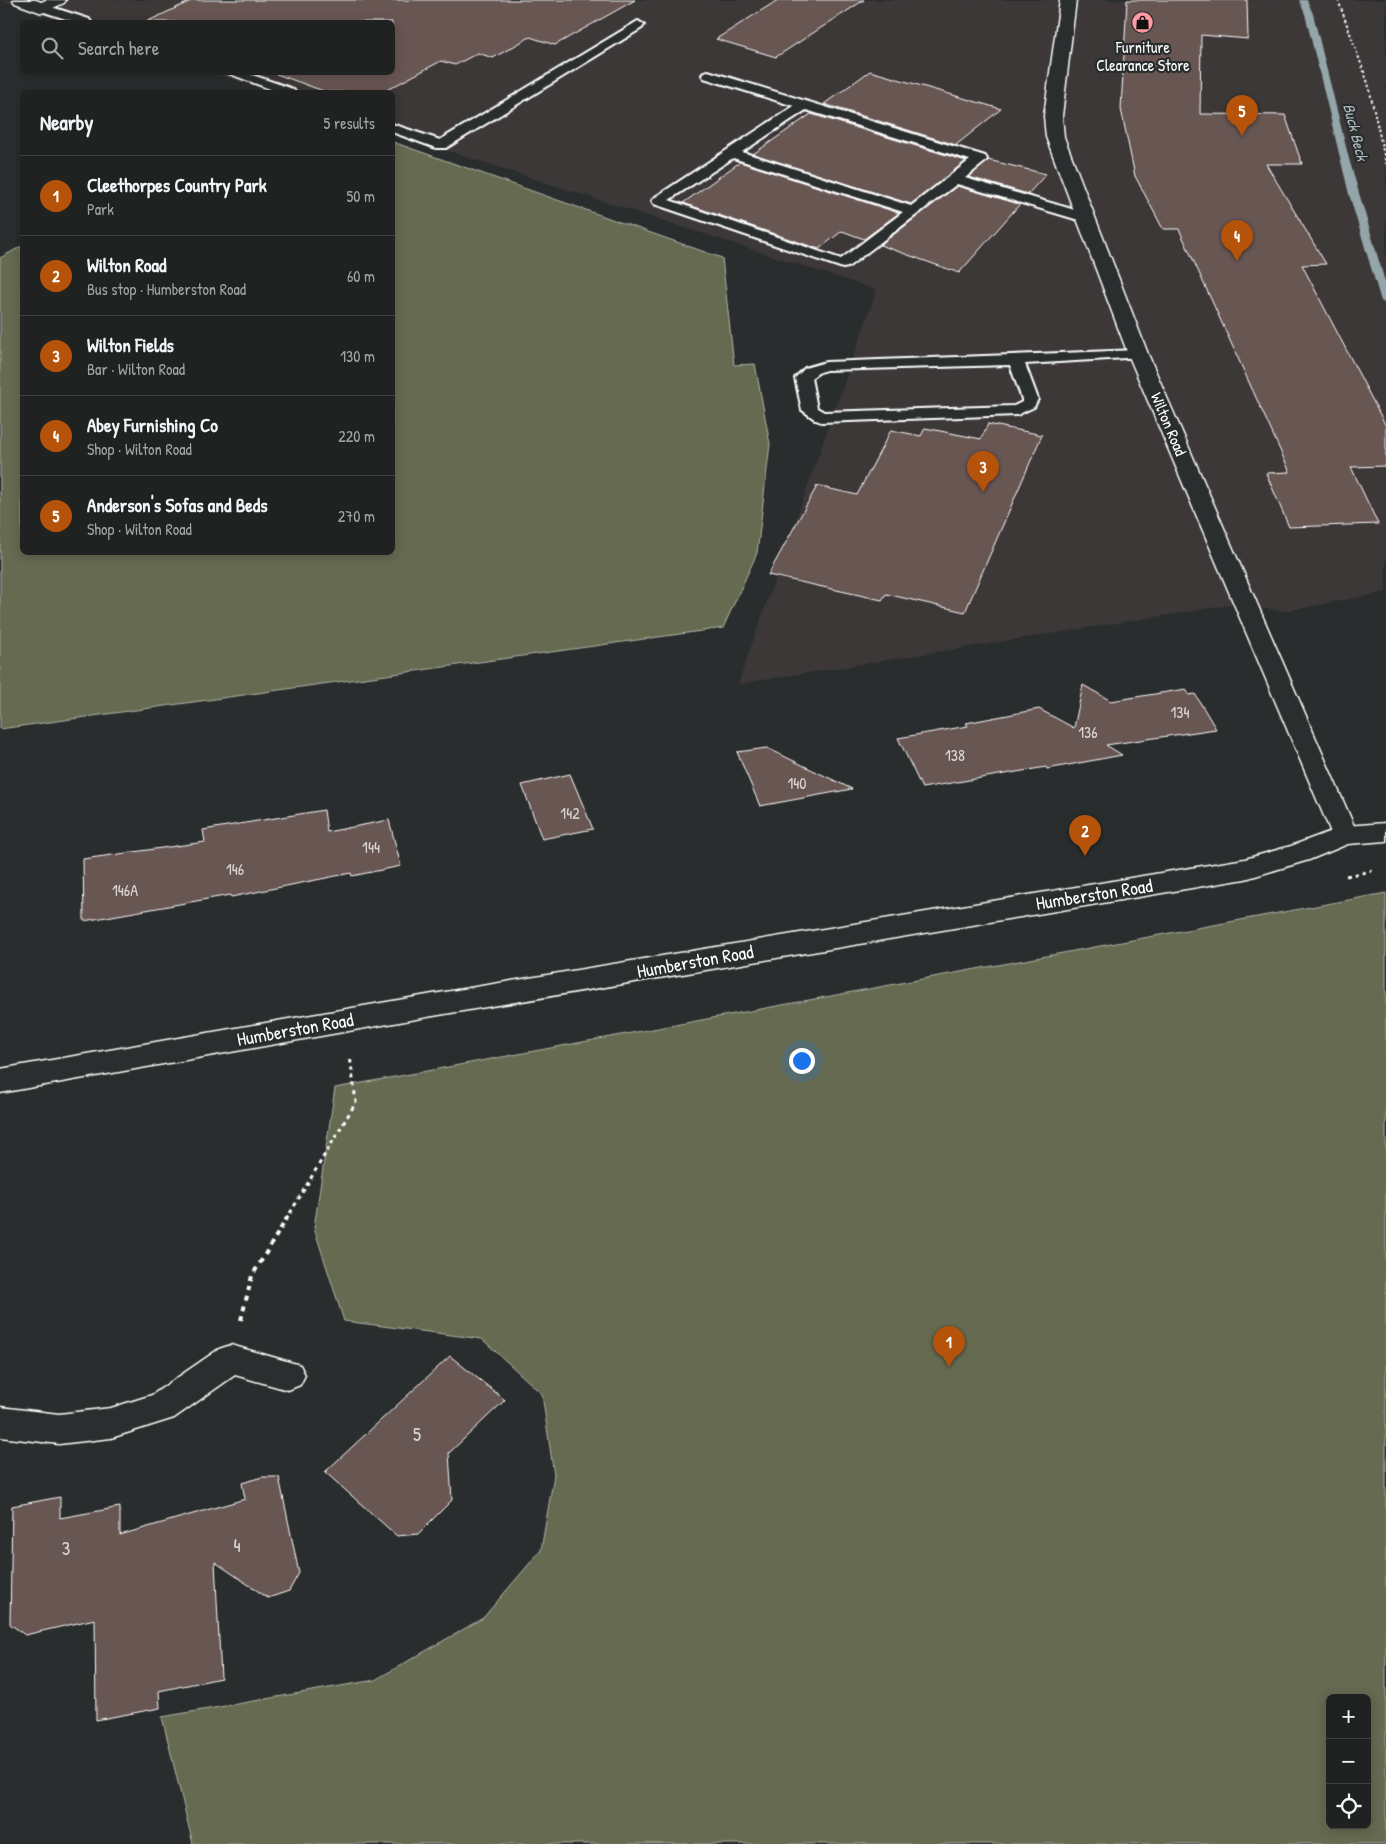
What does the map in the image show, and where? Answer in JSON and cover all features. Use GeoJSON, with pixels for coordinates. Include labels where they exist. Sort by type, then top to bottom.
{"type":"FeatureCollection","features":[{"type":"Feature","properties":{"kind":"street"},"geometry":{"type":"LineString","coordinates":[[21,0],[42,8],[58,0]]}},
{"type":"Feature","properties":{"kind":"street","name":"Wilton Road"},"geometry":{"type":"LineString","coordinates":[[1068,0],[1053,116],[1055,137],[1138,354],[1345,835]]}},
{"type":"Feature","properties":{"kind":"street","name":"Humberston Road"},"geometry":{"type":"LineString","coordinates":[[0,1080],[491,995],[1245,869],[1300,854],[1345,835],[1386,832]]}},
{"type":"Feature","properties":{"kind":"street"},"geometry":{"type":"LineString","coordinates":[[0,1422],[59,1429],[111,1423],[162,1407],[231,1359],[288,1375]]}},
{"type":"Feature","properties":{"kind":"lane"},"geometry":{"type":"LineString","coordinates":[[42,8],[80,20]]}},
{"type":"Feature","properties":{"kind":"lane"},"geometry":{"type":"LineString","coordinates":[[395,129],[441,145],[638,25]]}},
{"type":"Feature","properties":{"kind":"lane"},"geometry":{"type":"LineString","coordinates":[[708,74],[980,159],[843,264],[660,201],[804,105]]}},
{"type":"Feature","properties":{"kind":"lane"},"geometry":{"type":"LineString","coordinates":[[240,75],[283,90]]}},
{"type":"Feature","properties":{"kind":"lane"},"geometry":{"type":"LineString","coordinates":[[732,153],[913,211]]}},
{"type":"Feature","properties":{"kind":"lane"},"geometry":{"type":"LineString","coordinates":[[955,179],[1087,218]]}},
{"type":"Feature","properties":{"kind":"lane"},"geometry":{"type":"LineString","coordinates":[[1016,360],[1030,399],[1029,404],[1017,410],[821,417],[810,410],[803,378],[808,371],[826,366],[1138,354]]}},
{"type":"Feature","properties":{"kind":"path"},"geometry":{"type":"LineString","coordinates":[[1338,0],[1355,40],[1372,96],[1380,144],[1386,164]]}},
{"type":"Feature","properties":{"kind":"path"},"geometry":{"type":"LineString","coordinates":[[231,1359],[252,1276],[356,1102],[350,1056]]}},
{"type":"Feature","properties":{"kind":"shaded area"},"geometry":{"type":"Polygon","coordinates":[[[0,0],[1386,0],[1386,592],[1285,611],[1229,605],[738,684],[877,290],[395,134],[395,90],[267,90],[219,75],[395,75],[395,20],[58,20],[0,0]]]}},
{"type":"Feature","properties":{"kind":"green space"},"geometry":{"type":"Polygon","coordinates":[[[395,143],[722,258],[734,365],[755,364],[770,444],[757,553],[723,628],[0,729],[0,258],[20,247],[20,555],[395,555],[395,143]]]}},
{"type":"Feature","properties":{"kind":"green space"},"geometry":{"type":"Polygon","coordinates":[[[1386,893],[1386,1844],[193,1844],[162,1717],[375,1680],[483,1618],[541,1550],[554,1475],[542,1394],[482,1339],[344,1321],[314,1228],[335,1088],[1386,893]]]}},
{"type":"Feature","properties":{"kind":"building"},"geometry":{"type":"Polygon","coordinates":[[[193,0],[635,0],[555,45],[530,37],[493,58],[478,53],[455,65],[441,61],[387,90],[320,90],[279,75],[395,75],[395,20],[150,20],[193,0]]]}},
{"type":"Feature","properties":{"kind":"building"},"geometry":{"type":"Polygon","coordinates":[[[778,0],[864,0],[776,57],[716,39],[778,0]]]}},
{"type":"Feature","properties":{"kind":"building"},"geometry":{"type":"Polygon","coordinates":[[[1127,0],[1247,0],[1248,39],[1201,35],[1200,114],[1285,115],[1302,164],[1266,164],[1326,264],[1302,265],[1386,426],[1386,466],[1351,467],[1378,524],[1289,527],[1266,473],[1290,472],[1179,229],[1163,229],[1135,176],[1121,109],[1127,0]]]}},
{"type":"Feature","properties":{"kind":"building"},"geometry":{"type":"Polygon","coordinates":[[[870,71],[1001,109],[956,145],[824,104],[870,71]]]}},
{"type":"Feature","properties":{"kind":"building"},"geometry":{"type":"Polygon","coordinates":[[[811,114],[966,161],[911,204],[753,154],[811,114]]]}},
{"type":"Feature","properties":{"kind":"building"},"geometry":{"type":"Polygon","coordinates":[[[988,160],[1046,174],[1028,194],[969,177],[988,160]]]}},
{"type":"Feature","properties":{"kind":"building"},"geometry":{"type":"Polygon","coordinates":[[[740,162],[899,213],[864,239],[842,231],[819,249],[683,203],[740,162]]]}},
{"type":"Feature","properties":{"kind":"building"},"geometry":{"type":"Polygon","coordinates":[[[957,186],[1020,204],[959,273],[880,245],[957,186]]]}},
{"type":"Feature","properties":{"kind":"building"},"geometry":{"type":"Polygon","coordinates":[[[988,424],[1042,435],[965,612],[886,594],[882,600],[768,575],[817,486],[857,495],[891,430],[921,436],[925,428],[981,439],[988,424]]]}},
{"type":"Feature","properties":{"kind":"building"},"geometry":{"type":"Polygon","coordinates":[[[1083,685],[1111,701],[1186,689],[1189,695],[1195,694],[1216,729],[1106,745],[1122,755],[1047,769],[1046,767],[922,788],[898,738],[968,726],[966,723],[1039,709],[1074,728],[1083,685]]]}},
{"type":"Feature","properties":{"kind":"building"},"geometry":{"type":"Polygon","coordinates":[[[767,748],[852,789],[760,806],[737,752],[767,748]]]}},
{"type":"Feature","properties":{"kind":"building"},"geometry":{"type":"Polygon","coordinates":[[[570,774],[593,829],[542,839],[522,785],[570,774]]]}},
{"type":"Feature","properties":{"kind":"building"},"geometry":{"type":"Polygon","coordinates":[[[324,810],[327,832],[389,820],[401,866],[352,876],[351,873],[231,897],[230,895],[84,921],[83,859],[205,842],[203,830],[324,810]]]}},
{"type":"Feature","properties":{"kind":"building"},"geometry":{"type":"Polygon","coordinates":[[[450,1356],[505,1400],[449,1453],[452,1500],[418,1534],[397,1536],[325,1472],[450,1356]]]}},
{"type":"Feature","properties":{"kind":"building"},"geometry":{"type":"Polygon","coordinates":[[[262,1477],[279,1477],[299,1573],[289,1591],[268,1598],[215,1562],[221,1678],[159,1691],[160,1708],[96,1720],[95,1619],[25,1635],[10,1624],[12,1506],[60,1497],[60,1518],[120,1507],[120,1535],[245,1499],[242,1483],[262,1477]]]}},
{"type":"Feature","properties":{"kind":"waterway","name":"Buck Beck"},"geometry":{"type":"LineString","coordinates":[[1303,0],[1309,14],[1354,194],[1386,301]]}},
{"type":"Feature","properties":{"kind":"place","name":"Furniture Clearance Store"},"geometry":{"type":"Point","coordinates":[1143,23]}},
{"type":"Feature","properties":{"kind":"place","name":"Anderson's Sofas and Beds"},"geometry":{"type":"Point","coordinates":[1242,136]}},
{"type":"Feature","properties":{"kind":"place","name":"Abey Furnishing Co"},"geometry":{"type":"Point","coordinates":[1237,261]}},
{"type":"Feature","properties":{"kind":"place","name":"Wilton Fields"},"geometry":{"type":"Point","coordinates":[983,492]}},
{"type":"Feature","properties":{"kind":"place","name":"Wilton Road"},"geometry":{"type":"Point","coordinates":[1085,856]}},
{"type":"Feature","properties":{"kind":"place","name":"Cleethorpes Country Park"},"geometry":{"type":"Point","coordinates":[949,1367]}}]}
